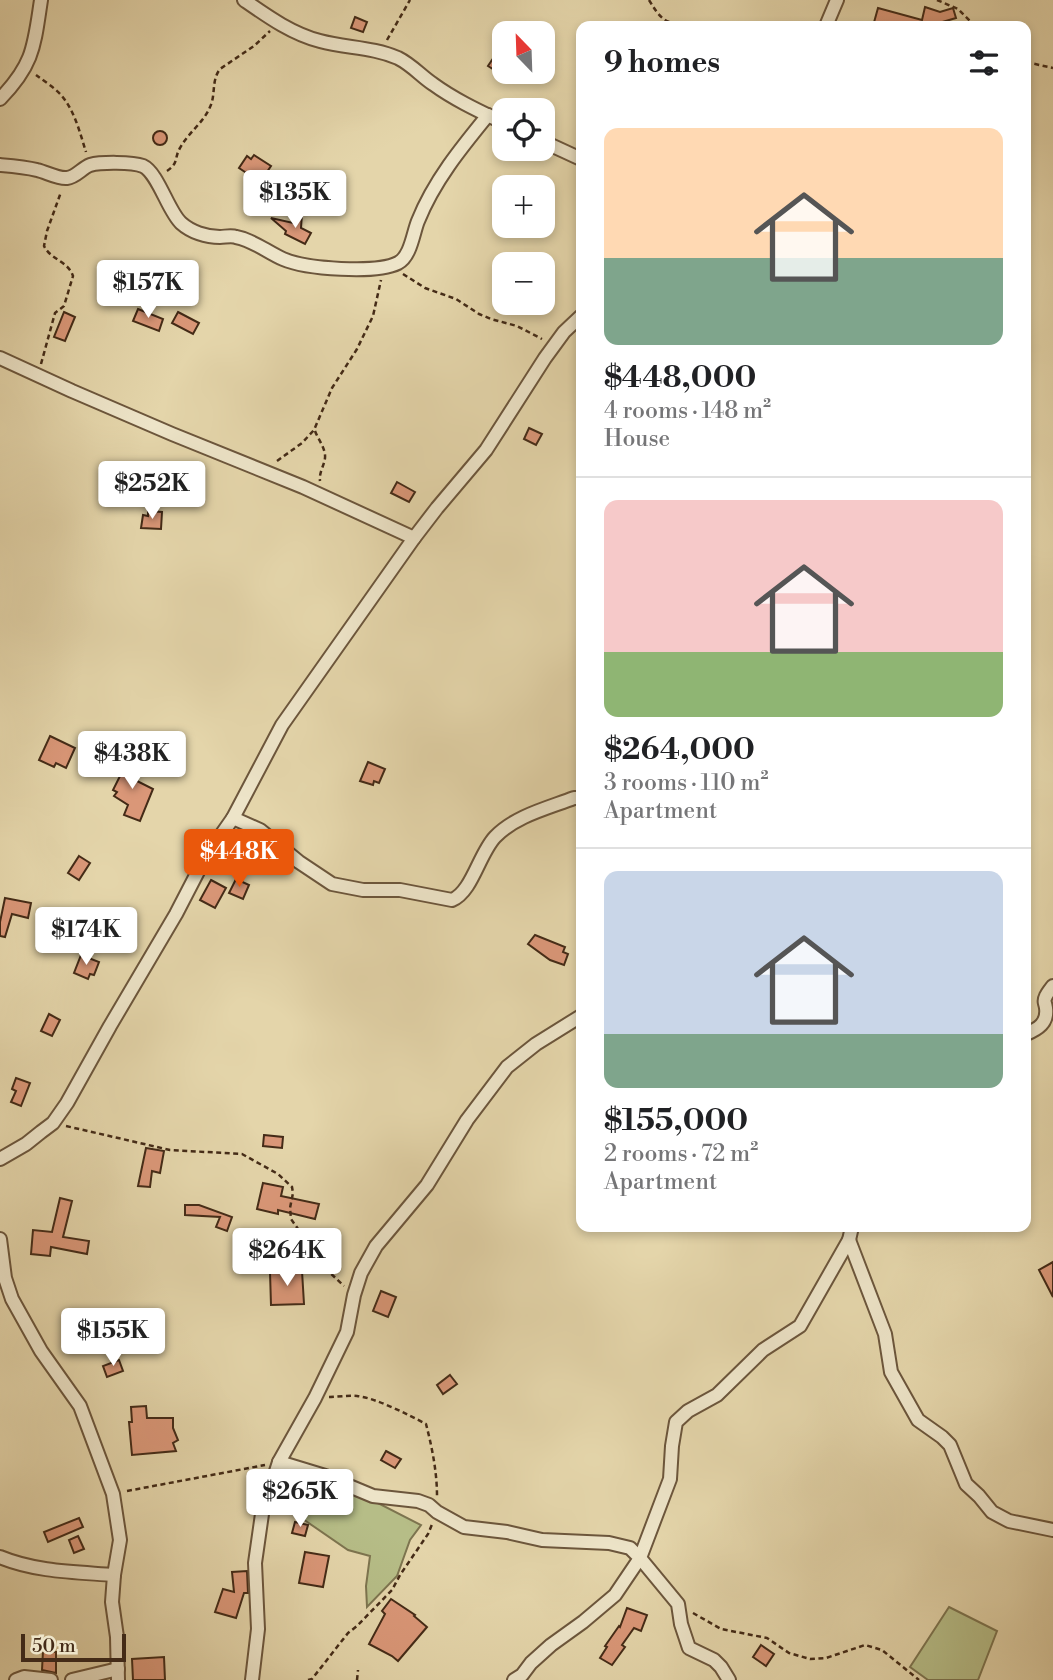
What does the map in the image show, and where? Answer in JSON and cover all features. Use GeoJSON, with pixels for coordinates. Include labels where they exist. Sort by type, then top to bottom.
{"type":"FeatureCollection","features":[{"type":"Feature","properties":{"kind":"street"},"geometry":{"type":"LineString","coordinates":[[0,99],[26,67],[32,52],[41,0]]}},
{"type":"Feature","properties":{"kind":"street"},"geometry":{"type":"LineString","coordinates":[[244,0],[278,23],[318,41],[380,52],[400,59],[457,100],[492,118]]}},
{"type":"Feature","properties":{"kind":"street"},"geometry":{"type":"LineString","coordinates":[[828,21],[837,0]]}},
{"type":"Feature","properties":{"kind":"street"},"geometry":{"type":"LineString","coordinates":[[0,165],[36,169],[66,178],[98,164],[132,164],[144,167],[176,218],[190,229],[204,235],[234,236],[302,265],[376,269],[398,262],[406,256],[432,190],[460,149],[488,116]]}},
{"type":"Feature","properties":{"kind":"street"},"geometry":{"type":"LineString","coordinates":[[555,147],[576,157]]}},
{"type":"Feature","properties":{"kind":"street"},"geometry":{"type":"LineString","coordinates":[[0,1159],[26,1144],[52,1123],[67,1103],[176,914],[205,858],[233,818],[282,724],[414,538],[486,450],[545,358],[576,321]]}},
{"type":"Feature","properties":{"kind":"street"},"geometry":{"type":"LineString","coordinates":[[0,358],[414,538]]}},
{"type":"Feature","properties":{"kind":"street"},"geometry":{"type":"LineString","coordinates":[[233,818],[260,830],[299,862],[332,884],[363,890],[400,890],[452,900],[467,888],[472,873],[494,837],[518,820],[576,798]]}},
{"type":"Feature","properties":{"kind":"street"},"geometry":{"type":"LineString","coordinates":[[1031,1032],[1045,1021],[1044,1001],[1053,986]]}},
{"type":"Feature","properties":{"kind":"street"},"geometry":{"type":"LineString","coordinates":[[252,1680],[258,1629],[255,1563],[262,1514],[279,1462],[315,1398],[347,1332],[361,1273],[376,1246],[427,1185],[467,1120],[507,1067],[536,1044],[576,1019]]}},
{"type":"Feature","properties":{"kind":"street"},"geometry":{"type":"LineString","coordinates":[[850,1233],[885,1334],[891,1372],[918,1420],[950,1445],[966,1484],[992,1512],[1009,1521],[1053,1530]]}},
{"type":"Feature","properties":{"kind":"street"},"geometry":{"type":"LineString","coordinates":[[514,1680],[551,1645],[615,1595],[639,1558],[670,1479],[676,1422],[688,1411],[717,1395],[763,1350],[800,1326],[850,1233]]}},
{"type":"Feature","properties":{"kind":"street"},"geometry":{"type":"LineString","coordinates":[[0,1239],[1,1265],[12,1299],[35,1340],[80,1406],[113,1494],[120,1541],[113,1602],[118,1674],[72,1680]]}},
{"type":"Feature","properties":{"kind":"street"},"geometry":{"type":"LineString","coordinates":[[279,1462],[326,1476],[373,1496],[418,1501],[464,1527],[507,1532],[542,1540],[609,1543],[630,1548],[678,1604],[689,1648],[714,1660],[729,1680]]}},
{"type":"Feature","properties":{"kind":"street"},"geometry":{"type":"LineString","coordinates":[[0,1557],[17,1564],[50,1570],[114,1575]]}},
{"type":"Feature","properties":{"kind":"street"},"geometry":{"type":"LineString","coordinates":[[16,1680],[24,1677],[51,1680]]}},
{"type":"Feature","properties":{"kind":"path"},"geometry":{"type":"LineString","coordinates":[[380,52],[410,0]]}},
{"type":"Feature","properties":{"kind":"path"},"geometry":{"type":"LineString","coordinates":[[649,0],[664,21]]}},
{"type":"Feature","properties":{"kind":"path"},"geometry":{"type":"LineString","coordinates":[[937,0],[958,9],[970,21]]}},
{"type":"Feature","properties":{"kind":"path"},"geometry":{"type":"LineString","coordinates":[[150,173],[166,171],[173,167],[179,149],[211,106],[219,69],[254,46],[278,23]]}},
{"type":"Feature","properties":{"kind":"path"},"geometry":{"type":"LineString","coordinates":[[1031,63],[1053,68]]}},
{"type":"Feature","properties":{"kind":"path"},"geometry":{"type":"LineString","coordinates":[[26,67],[60,94],[76,122],[86,152],[98,164]]}},
{"type":"Feature","properties":{"kind":"path"},"geometry":{"type":"LineString","coordinates":[[38,375],[55,313],[64,306],[73,276],[69,266],[50,255],[44,246],[66,178]]}},
{"type":"Feature","properties":{"kind":"path"},"geometry":{"type":"LineString","coordinates":[[262,470],[286,456],[314,430],[332,388],[357,349],[373,316],[388,266],[425,288],[456,299],[491,319],[517,326],[554,346]]}},
{"type":"Feature","properties":{"kind":"path"},"geometry":{"type":"LineString","coordinates":[[314,430],[325,457],[320,474],[320,495]]}},
{"type":"Feature","properties":{"kind":"path"},"geometry":{"type":"LineString","coordinates":[[52,1123],[170,1150],[242,1154],[278,1174],[292,1187],[291,1219],[326,1269],[354,1296]]}},
{"type":"Feature","properties":{"kind":"path"},"geometry":{"type":"LineString","coordinates":[[308,1680],[312,1679],[348,1633],[392,1590],[428,1534],[437,1512],[437,1485],[426,1424],[365,1397],[315,1398]]}},
{"type":"Feature","properties":{"kind":"path"},"geometry":{"type":"LineString","coordinates":[[113,1494],[279,1462]]}},
{"type":"Feature","properties":{"kind":"path"},"geometry":{"type":"LineString","coordinates":[[678,1604],[721,1629],[766,1638],[789,1653],[810,1659],[826,1658],[864,1645],[882,1650],[919,1680]]}},
{"type":"Feature","properties":{"kind":"path"},"geometry":{"type":"LineString","coordinates":[[356,1680],[358,1670]]}},
{"type":"Feature","properties":{"kind":"green space"},"geometry":{"type":"Polygon","coordinates":[[[329,1478],[421,1525],[410,1540],[397,1576],[367,1607],[366,1586],[370,1556],[348,1550],[300,1517],[317,1479],[329,1478]]]}},
{"type":"Feature","properties":{"kind":"green space"},"geometry":{"type":"Polygon","coordinates":[[[949,1607],[997,1631],[978,1680],[928,1680],[910,1667],[949,1607]]]}},
{"type":"Feature","properties":{"kind":"building"},"geometry":{"type":"Polygon","coordinates":[[[925,7],[940,12],[953,8],[956,18],[946,21],[874,21],[878,8],[922,20],[925,7]]]}},
{"type":"Feature","properties":{"kind":"building"},"geometry":{"type":"Polygon","coordinates":[[[355,17],[367,22],[363,32],[351,28],[355,17]]]}},
{"type":"Feature","properties":{"kind":"building"},"geometry":{"type":"Polygon","coordinates":[[[160,131],[165,133],[165,143],[160,145],[155,143],[153,138],[155,133],[160,131]]]}},
{"type":"Feature","properties":{"kind":"building"},"geometry":{"type":"Polygon","coordinates":[[[254,155],[271,166],[260,182],[239,168],[247,156],[251,159],[254,155]]]}},
{"type":"Feature","properties":{"kind":"building"},"geometry":{"type":"Polygon","coordinates":[[[302,214],[301,228],[311,233],[305,244],[285,234],[286,231],[271,218],[293,223],[302,214]]]}},
{"type":"Feature","properties":{"kind":"building"},"geometry":{"type":"Polygon","coordinates":[[[138,309],[163,319],[159,331],[133,321],[138,309]]]}},
{"type":"Feature","properties":{"kind":"building"},"geometry":{"type":"Polygon","coordinates":[[[64,312],[75,317],[65,341],[54,337],[64,312]]]}},
{"type":"Feature","properties":{"kind":"building"},"geometry":{"type":"Polygon","coordinates":[[[178,312],[199,323],[193,334],[172,323],[178,312]]]}},
{"type":"Feature","properties":{"kind":"building"},"geometry":{"type":"Polygon","coordinates":[[[529,428],[542,434],[536,445],[524,439],[529,428]]]}},
{"type":"Feature","properties":{"kind":"building"},"geometry":{"type":"Polygon","coordinates":[[[397,482],[415,492],[409,502],[391,493],[397,482]]]}},
{"type":"Feature","properties":{"kind":"building"},"geometry":{"type":"Polygon","coordinates":[[[148,511],[162,512],[161,529],[141,528],[143,515],[148,516],[148,511]]]}},
{"type":"Feature","properties":{"kind":"building"},"geometry":{"type":"Polygon","coordinates":[[[50,736],[75,748],[66,768],[56,763],[54,767],[39,760],[50,736]]]}},
{"type":"Feature","properties":{"kind":"building"},"geometry":{"type":"Polygon","coordinates":[[[129,758],[140,763],[133,779],[153,789],[140,821],[124,815],[128,805],[114,796],[117,792],[113,790],[129,758]]]}},
{"type":"Feature","properties":{"kind":"building"},"geometry":{"type":"Polygon","coordinates":[[[368,762],[385,769],[379,783],[374,781],[373,785],[360,781],[368,762]]]}},
{"type":"Feature","properties":{"kind":"building"},"geometry":{"type":"Polygon","coordinates":[[[79,856],[90,863],[79,880],[68,873],[79,856]]]}},
{"type":"Feature","properties":{"kind":"building"},"geometry":{"type":"Polygon","coordinates":[[[236,879],[249,885],[243,899],[229,893],[236,879]]]}},
{"type":"Feature","properties":{"kind":"building"},"geometry":{"type":"Polygon","coordinates":[[[211,880],[226,888],[215,908],[200,900],[211,880]]]}},
{"type":"Feature","properties":{"kind":"building"},"geometry":{"type":"Polygon","coordinates":[[[5,898],[31,903],[28,918],[12,914],[5,937],[0,936],[0,922],[5,898]]]}},
{"type":"Feature","properties":{"kind":"building"},"geometry":{"type":"Polygon","coordinates":[[[103,919],[116,923],[113,931],[133,940],[131,946],[98,937],[103,919]]]}},
{"type":"Feature","properties":{"kind":"building"},"geometry":{"type":"Polygon","coordinates":[[[535,935],[565,947],[563,952],[568,954],[564,965],[550,960],[528,944],[535,935]]]}},
{"type":"Feature","properties":{"kind":"building"},"geometry":{"type":"Polygon","coordinates":[[[81,955],[99,962],[94,975],[90,974],[88,979],[74,973],[81,955]]]}},
{"type":"Feature","properties":{"kind":"building"},"geometry":{"type":"Polygon","coordinates":[[[49,1014],[60,1020],[52,1036],[41,1031],[49,1014]]]}},
{"type":"Feature","properties":{"kind":"building"},"geometry":{"type":"Polygon","coordinates":[[[16,1078],[30,1083],[21,1106],[11,1102],[16,1091],[12,1089],[16,1078]]]}},
{"type":"Feature","properties":{"kind":"building"},"geometry":{"type":"Polygon","coordinates":[[[264,1135],[283,1137],[282,1148],[263,1146],[264,1135]]]}},
{"type":"Feature","properties":{"kind":"building"},"geometry":{"type":"Polygon","coordinates":[[[146,1148],[164,1151],[160,1173],[152,1171],[150,1187],[138,1186],[146,1148]]]}},
{"type":"Feature","properties":{"kind":"building"},"geometry":{"type":"Polygon","coordinates":[[[263,1183],[283,1187],[281,1196],[319,1204],[315,1219],[278,1210],[278,1214],[257,1209],[263,1183]]]}},
{"type":"Feature","properties":{"kind":"building"},"geometry":{"type":"Polygon","coordinates":[[[60,1198],[72,1201],[63,1237],[89,1241],[87,1254],[51,1247],[50,1256],[31,1254],[33,1230],[52,1232],[60,1198]]]}},
{"type":"Feature","properties":{"kind":"building"},"geometry":{"type":"Polygon","coordinates":[[[185,1205],[199,1205],[232,1217],[227,1231],[216,1227],[220,1217],[185,1215],[185,1205]]]}},
{"type":"Feature","properties":{"kind":"building"},"geometry":{"type":"Polygon","coordinates":[[[1053,1262],[1053,1297],[1039,1270],[1053,1262]]]}},
{"type":"Feature","properties":{"kind":"building"},"geometry":{"type":"Polygon","coordinates":[[[302,1271],[304,1304],[271,1305],[270,1272],[302,1271]]]}},
{"type":"Feature","properties":{"kind":"building"},"geometry":{"type":"Polygon","coordinates":[[[381,1291],[396,1297],[388,1317],[373,1311],[381,1291]]]}},
{"type":"Feature","properties":{"kind":"building"},"geometry":{"type":"Polygon","coordinates":[[[119,1360],[123,1371],[107,1377],[103,1366],[119,1360]]]}},
{"type":"Feature","properties":{"kind":"building"},"geometry":{"type":"Polygon","coordinates":[[[450,1375],[457,1384],[443,1394],[437,1385],[450,1375]]]}},
{"type":"Feature","properties":{"kind":"building"},"geometry":{"type":"Polygon","coordinates":[[[146,1406],[147,1418],[173,1418],[173,1428],[178,1440],[173,1443],[176,1451],[132,1455],[129,1422],[132,1422],[131,1407],[146,1406]]]}},
{"type":"Feature","properties":{"kind":"building"},"geometry":{"type":"Polygon","coordinates":[[[386,1451],[401,1459],[395,1468],[381,1460],[386,1451]]]}},
{"type":"Feature","properties":{"kind":"building"},"geometry":{"type":"Polygon","coordinates":[[[79,1518],[83,1527],[48,1542],[44,1532],[79,1518]]]}},
{"type":"Feature","properties":{"kind":"building"},"geometry":{"type":"Polygon","coordinates":[[[295,1522],[308,1525],[305,1536],[292,1533],[295,1522]]]}},
{"type":"Feature","properties":{"kind":"building"},"geometry":{"type":"Polygon","coordinates":[[[78,1536],[84,1549],[74,1553],[69,1540],[78,1536]]]}},
{"type":"Feature","properties":{"kind":"building"},"geometry":{"type":"Polygon","coordinates":[[[305,1552],[329,1556],[323,1587],[299,1583],[305,1552]]]}},
{"type":"Feature","properties":{"kind":"building"},"geometry":{"type":"Polygon","coordinates":[[[247,1571],[248,1593],[244,1593],[236,1618],[215,1612],[223,1589],[234,1592],[232,1572],[247,1571]]]}},
{"type":"Feature","properties":{"kind":"building"},"geometry":{"type":"Polygon","coordinates":[[[391,1599],[415,1615],[427,1627],[398,1661],[369,1644],[385,1614],[382,1611],[391,1599]]]}},
{"type":"Feature","properties":{"kind":"building"},"geometry":{"type":"Polygon","coordinates":[[[627,1608],[647,1615],[641,1631],[634,1628],[612,1665],[600,1658],[607,1647],[605,1646],[620,1627],[627,1608]]]}},
{"type":"Feature","properties":{"kind":"building"},"geometry":{"type":"Polygon","coordinates":[[[761,1645],[774,1654],[766,1666],[753,1657],[761,1645]]]}},
{"type":"Feature","properties":{"kind":"building"},"geometry":{"type":"Polygon","coordinates":[[[43,1651],[56,1652],[56,1673],[42,1670],[43,1651]]]}},
{"type":"Feature","properties":{"kind":"building"},"geometry":{"type":"Polygon","coordinates":[[[164,1657],[165,1680],[133,1680],[132,1659],[164,1657]]]}}]}
